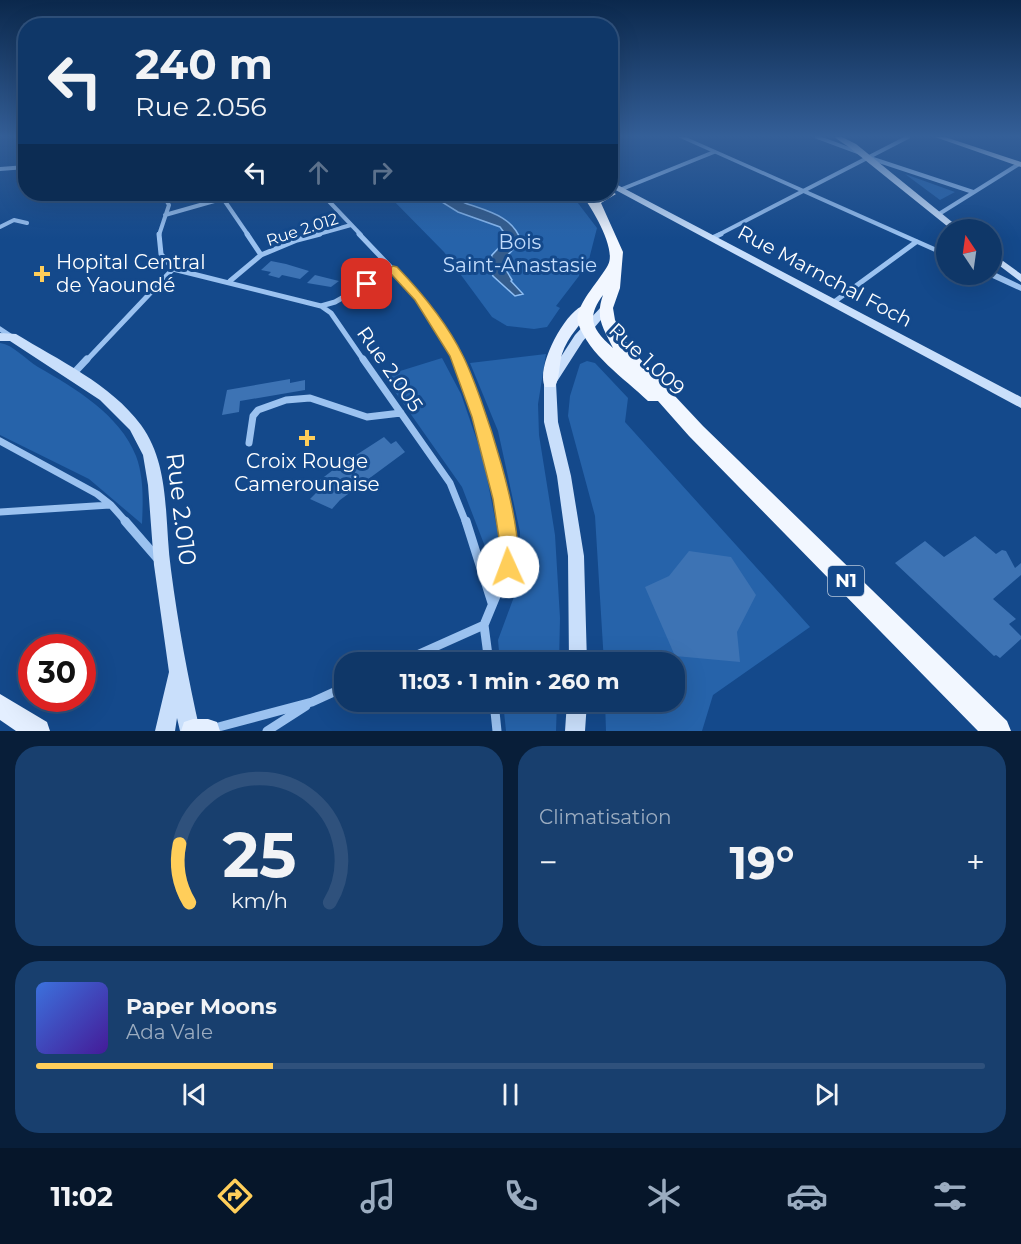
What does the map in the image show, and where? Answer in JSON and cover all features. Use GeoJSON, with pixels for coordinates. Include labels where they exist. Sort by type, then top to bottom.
{"type":"FeatureCollection","features":[{"type":"Feature","properties":{"kind":"highway"},"geometry":{"type":"LineString","coordinates":[[595,201],[608,229],[616,258],[611,298],[606,308]]}},
{"type":"Feature","properties":{"kind":"highway"},"geometry":{"type":"LineString","coordinates":[[585,309],[602,287],[616,258]]}},
{"type":"Feature","properties":{"kind":"highway","name":"N1"},"geometry":{"type":"LineString","coordinates":[[606,308],[610,329],[621,349],[696,431],[996,731]]}},
{"type":"Feature","properties":{"kind":"highway","name":"Rue 1.009"},"geometry":{"type":"LineString","coordinates":[[585,309],[585,321],[596,342],[696,431]]}},
{"type":"Feature","properties":{"kind":"main road"},"geometry":{"type":"LineString","coordinates":[[884,171],[945,219]]}},
{"type":"Feature","properties":{"kind":"main road","name":"Rue Marnchal Foch"},"geometry":{"type":"LineString","coordinates":[[618,192],[655,205],[712,238],[1021,403]]}},
{"type":"Feature","properties":{"kind":"main road"},"geometry":{"type":"LineString","coordinates":[[1002,264],[1021,279]]}},
{"type":"Feature","properties":{"kind":"main road"},"geometry":{"type":"LineString","coordinates":[[550,383],[588,328],[606,308]]}},
{"type":"Feature","properties":{"kind":"main road"},"geometry":{"type":"LineString","coordinates":[[578,652],[576,556],[564,476],[551,422],[550,363],[558,344],[585,309]]}},
{"type":"Feature","properties":{"kind":"main road","name":"Rue 2.010"},"geometry":{"type":"LineString","coordinates":[[4,334],[101,393],[134,425],[147,445],[153,469],[162,564],[177,671],[192,731]]}},
{"type":"Feature","properties":{"kind":"main road"},"geometry":{"type":"LineString","coordinates":[[165,731],[177,671]]}},
{"type":"Feature","properties":{"kind":"main road"},"geometry":{"type":"LineString","coordinates":[[0,705],[38,731]]}},
{"type":"Feature","properties":{"kind":"main road"},"geometry":{"type":"LineString","coordinates":[[575,731],[576,712]]}},
{"type":"Feature","properties":{"kind":"main road"},"geometry":{"type":"LineString","coordinates":[[192,731],[207,731]]}},
{"type":"Feature","properties":{"kind":"street"},"geometry":{"type":"LineString","coordinates":[[618,188],[663,171]]}},
{"type":"Feature","properties":{"kind":"street"},"geometry":{"type":"LineString","coordinates":[[757,171],[936,251]]}},
{"type":"Feature","properties":{"kind":"street"},"geometry":{"type":"LineString","coordinates":[[712,238],[838,171]]}},
{"type":"Feature","properties":{"kind":"street"},"geometry":{"type":"LineString","coordinates":[[910,171],[973,192]]}},
{"type":"Feature","properties":{"kind":"street"},"geometry":{"type":"LineString","coordinates":[[939,214],[1008,171]]}},
{"type":"Feature","properties":{"kind":"street"},"geometry":{"type":"LineString","coordinates":[[167,201],[170,205],[159,230],[158,246],[162,260],[173,269],[230,281],[321,306],[335,302],[393,269]]}},
{"type":"Feature","properties":{"kind":"street"},"geometry":{"type":"LineString","coordinates":[[165,214],[213,201]]}},
{"type":"Feature","properties":{"kind":"street"},"geometry":{"type":"LineString","coordinates":[[225,201],[261,255]]}},
{"type":"Feature","properties":{"kind":"street"},"geometry":{"type":"LineString","coordinates":[[329,201],[420,298],[450,345],[480,417],[501,499],[507,538],[508,567],[484,625],[488,652]]}},
{"type":"Feature","properties":{"kind":"street"},"geometry":{"type":"LineString","coordinates":[[0,227],[14,220],[27,223]]}},
{"type":"Feature","properties":{"kind":"street","name":"Rue 2.012"},"geometry":{"type":"LineString","coordinates":[[230,281],[261,255],[307,237],[351,225]]}},
{"type":"Feature","properties":{"kind":"street"},"geometry":{"type":"LineString","coordinates":[[834,302],[916,242]]}},
{"type":"Feature","properties":{"kind":"street"},"geometry":{"type":"LineString","coordinates":[[72,376],[173,269]]}},
{"type":"Feature","properties":{"kind":"street"},"geometry":{"type":"LineString","coordinates":[[1002,279],[1021,288]]}},
{"type":"Feature","properties":{"kind":"street","name":"Rue 2.005"},"geometry":{"type":"LineString","coordinates":[[321,306],[331,313],[450,483],[474,541],[492,603]]}},
{"type":"Feature","properties":{"kind":"street"},"geometry":{"type":"LineString","coordinates":[[249,443],[253,416],[258,410],[286,400],[310,398],[367,417],[401,413]]}},
{"type":"Feature","properties":{"kind":"street"},"geometry":{"type":"LineString","coordinates":[[0,441],[98,494],[111,505],[162,564]]}},
{"type":"Feature","properties":{"kind":"street"},"geometry":{"type":"LineString","coordinates":[[0,513],[111,505]]}},
{"type":"Feature","properties":{"kind":"street"},"geometry":{"type":"LineString","coordinates":[[424,652],[484,625]]}},
{"type":"Feature","properties":{"kind":"street"},"geometry":{"type":"LineString","coordinates":[[267,731],[312,702],[334,692]]}},
{"type":"Feature","properties":{"kind":"street"},"geometry":{"type":"LineString","coordinates":[[207,731],[312,702]]}},
{"type":"Feature","properties":{"kind":"street"},"geometry":{"type":"LineString","coordinates":[[495,712],[497,731]]}},
{"type":"Feature","properties":{"kind":"green space"},"geometry":{"type":"Polygon","coordinates":[[[905,174],[955,192],[940,200],[905,174]]]}},
{"type":"Feature","properties":{"kind":"green space","name":"Bois Saint-Anastasie"},"geometry":{"type":"Polygon","coordinates":[[[394,201],[576,201],[597,228],[586,271],[580,270],[579,276],[556,306],[560,308],[547,327],[534,329],[507,326],[492,317],[444,252],[394,201]]]}},
{"type":"Feature","properties":{"kind":"green space"},"geometry":{"type":"Polygon","coordinates":[[[0,343],[15,350],[95,404],[119,428],[129,441],[139,464],[142,524],[89,479],[0,435],[0,343]]]}},
{"type":"Feature","properties":{"kind":"green space"},"geometry":{"type":"Polygon","coordinates":[[[546,354],[538,404],[539,435],[555,535],[560,618],[559,652],[499,652],[498,640],[518,586],[520,532],[498,431],[470,363],[546,354]]]}},
{"type":"Feature","properties":{"kind":"green space"},"geometry":{"type":"Polygon","coordinates":[[[442,358],[461,394],[483,458],[499,539],[501,562],[496,575],[462,487],[384,376],[442,358]]]}},
{"type":"Feature","properties":{"kind":"green space"},"geometry":{"type":"Polygon","coordinates":[[[587,361],[595,363],[628,398],[625,422],[810,627],[713,695],[702,731],[606,731],[605,712],[685,712],[685,652],[603,652],[595,516],[568,416],[570,396],[580,364],[587,361]]]}},
{"type":"Feature","properties":{"kind":"green space"},"geometry":{"type":"Polygon","coordinates":[[[504,712],[557,712],[556,731],[506,731],[504,712]]]}},
{"type":"Feature","properties":{"kind":"shaded area"},"geometry":{"type":"Polygon","coordinates":[[[440,201],[461,201],[490,212],[506,220],[512,226],[521,241],[505,258],[503,265],[511,281],[523,294],[515,296],[493,276],[489,266],[492,255],[508,238],[500,227],[458,212],[440,201]]]}},
{"type":"Feature","properties":{"kind":"building"},"geometry":{"type":"Polygon","coordinates":[[[271,261],[309,271],[300,279],[282,275],[279,278],[268,275],[271,272],[261,270],[271,261]]]}},
{"type":"Feature","properties":{"kind":"building"},"geometry":{"type":"Polygon","coordinates":[[[315,275],[339,281],[331,287],[307,283],[315,275]]]}},
{"type":"Feature","properties":{"kind":"building"},"geometry":{"type":"Polygon","coordinates":[[[290,379],[290,383],[305,380],[305,390],[240,401],[239,412],[222,415],[227,390],[290,379]]]}},
{"type":"Feature","properties":{"kind":"building"},"geometry":{"type":"Polygon","coordinates":[[[384,437],[391,444],[396,441],[405,452],[340,500],[332,509],[310,499],[326,483],[320,480],[384,437]]]}},
{"type":"Feature","properties":{"kind":"building"},"geometry":{"type":"Polygon","coordinates":[[[975,536],[996,554],[1002,550],[1006,551],[1015,568],[1021,563],[1021,575],[993,599],[1016,619],[1009,624],[1021,636],[1021,639],[1000,658],[994,656],[895,563],[925,541],[944,557],[975,536]]]}},
{"type":"Feature","properties":{"kind":"building"},"geometry":{"type":"Polygon","coordinates":[[[689,551],[731,557],[756,595],[737,632],[740,662],[685,657],[685,652],[673,652],[645,587],[669,576],[689,551]]]}},
{"type":"Feature","properties":{"kind":"place","name":"Hopital Central de Yaoundé"},"geometry":{"type":"Point","coordinates":[42,274]}},
{"type":"Feature","properties":{"kind":"place","name":"Croix Rouge Camerounaise"},"geometry":{"type":"Point","coordinates":[307,438]}},
{"type":"Feature","properties":{"kind":"route"},"geometry":{"type":"LineString","coordinates":[[367,284],[393,269],[420,298],[456,356],[480,417],[501,499],[507,538],[508,567]]}}]}
